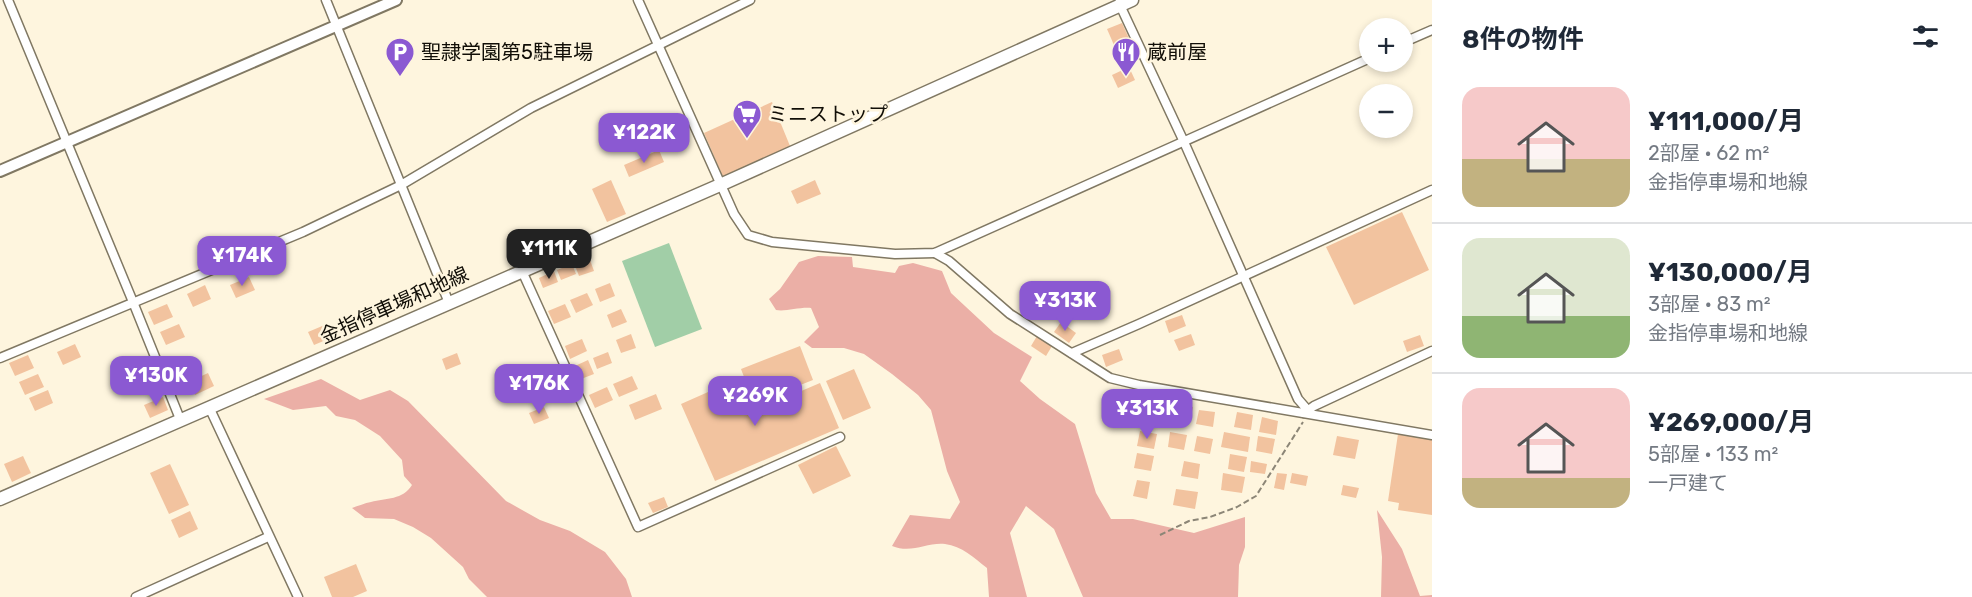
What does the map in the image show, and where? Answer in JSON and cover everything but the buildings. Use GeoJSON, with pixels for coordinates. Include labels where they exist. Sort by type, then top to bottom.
{"type":"FeatureCollection","features":[{"type":"Feature","properties":{"kind":"main road","name":"金指停車場和地線"},"geometry":{"type":"LineString","coordinates":[[0,499],[720,185],[1124,2]]}},
{"type":"Feature","properties":{"kind":"street"},"geometry":{"type":"LineString","coordinates":[[8,0],[134,302],[180,419]]}},
{"type":"Feature","properties":{"kind":"street"},"geometry":{"type":"LineString","coordinates":[[326,0],[449,303]]}},
{"type":"Feature","properties":{"kind":"street"},"geometry":{"type":"LineString","coordinates":[[0,171],[396,0]]}},
{"type":"Feature","properties":{"kind":"street"},"geometry":{"type":"LineString","coordinates":[[638,0],[720,185],[734,214],[748,234],[772,242],[895,254],[935,253],[1359,63]]}},
{"type":"Feature","properties":{"kind":"street"},"geometry":{"type":"LineString","coordinates":[[0,358],[303,232],[401,185],[531,108],[750,0]]}},
{"type":"Feature","properties":{"kind":"street"},"geometry":{"type":"LineString","coordinates":[[1124,2],[1243,276],[1298,399],[1305,407],[1304,413]]}},
{"type":"Feature","properties":{"kind":"street"},"geometry":{"type":"LineString","coordinates":[[1413,38],[1432,30]]}},
{"type":"Feature","properties":{"kind":"street"},"geometry":{"type":"LineString","coordinates":[[1072,353],[1432,190]]}},
{"type":"Feature","properties":{"kind":"street"},"geometry":{"type":"LineString","coordinates":[[935,253],[949,261],[1010,314],[1110,378],[1150,387],[1432,435]]}},
{"type":"Feature","properties":{"kind":"street"},"geometry":{"type":"LineString","coordinates":[[522,271],[638,527],[840,437]]}},
{"type":"Feature","properties":{"kind":"street"},"geometry":{"type":"LineString","coordinates":[[1304,413],[1314,406],[1432,351]]}},
{"type":"Feature","properties":{"kind":"street"},"geometry":{"type":"LineString","coordinates":[[209,407],[298,597]]}},
{"type":"Feature","properties":{"kind":"street"},"geometry":{"type":"LineString","coordinates":[[136,597],[268,537]]}},
{"type":"Feature","properties":{"kind":"path"},"geometry":{"type":"LineString","coordinates":[[1160,535],[1190,521],[1210,517],[1237,507],[1256,496],[1303,422],[1304,413]]}},
{"type":"Feature","properties":{"kind":"shaded area"},"geometry":{"type":"Polygon","coordinates":[[[669,243],[702,329],[655,347],[622,261],[669,243]]]}},
{"type":"Feature","properties":{"kind":"shaded area"},"geometry":{"type":"Polygon","coordinates":[[[818,256],[852,257],[853,267],[895,273],[899,266],[913,263],[942,271],[951,293],[994,333],[1032,357],[1020,381],[1040,399],[1075,424],[1096,493],[1111,519],[1133,519],[1194,533],[1245,517],[1245,547],[1239,565],[1238,597],[1083,597],[1054,529],[1026,506],[1010,533],[1027,597],[989,597],[987,568],[957,547],[945,544],[906,549],[892,546],[910,515],[950,519],[960,502],[947,471],[931,410],[918,395],[864,354],[844,348],[812,348],[804,342],[819,327],[811,308],[776,310],[769,299],[780,289],[799,262],[818,256]]]}},
{"type":"Feature","properties":{"kind":"shaded area"},"geometry":{"type":"Polygon","coordinates":[[[321,379],[360,400],[390,390],[408,401],[506,501],[540,520],[570,531],[605,552],[626,579],[632,597],[487,597],[469,579],[463,567],[431,538],[394,519],[365,518],[352,508],[369,502],[394,498],[404,493],[412,485],[404,476],[402,460],[380,436],[355,420],[336,416],[326,406],[293,410],[264,399],[321,379]]]}},
{"type":"Feature","properties":{"kind":"shaded area"},"geometry":{"type":"Polygon","coordinates":[[[1377,510],[1402,549],[1420,596],[1432,595],[1432,597],[1381,597],[1382,557],[1377,510]]]}},
{"type":"Feature","properties":{"kind":"place","name":"聖隷学園第5駐車場"},"geometry":{"type":"Point","coordinates":[400,78]}},
{"type":"Feature","properties":{"kind":"place","name":"蔵前屋"},"geometry":{"type":"Point","coordinates":[1126,78]}},
{"type":"Feature","properties":{"kind":"place","name":"ミニストップ"},"geometry":{"type":"Point","coordinates":[747,140]}}]}
